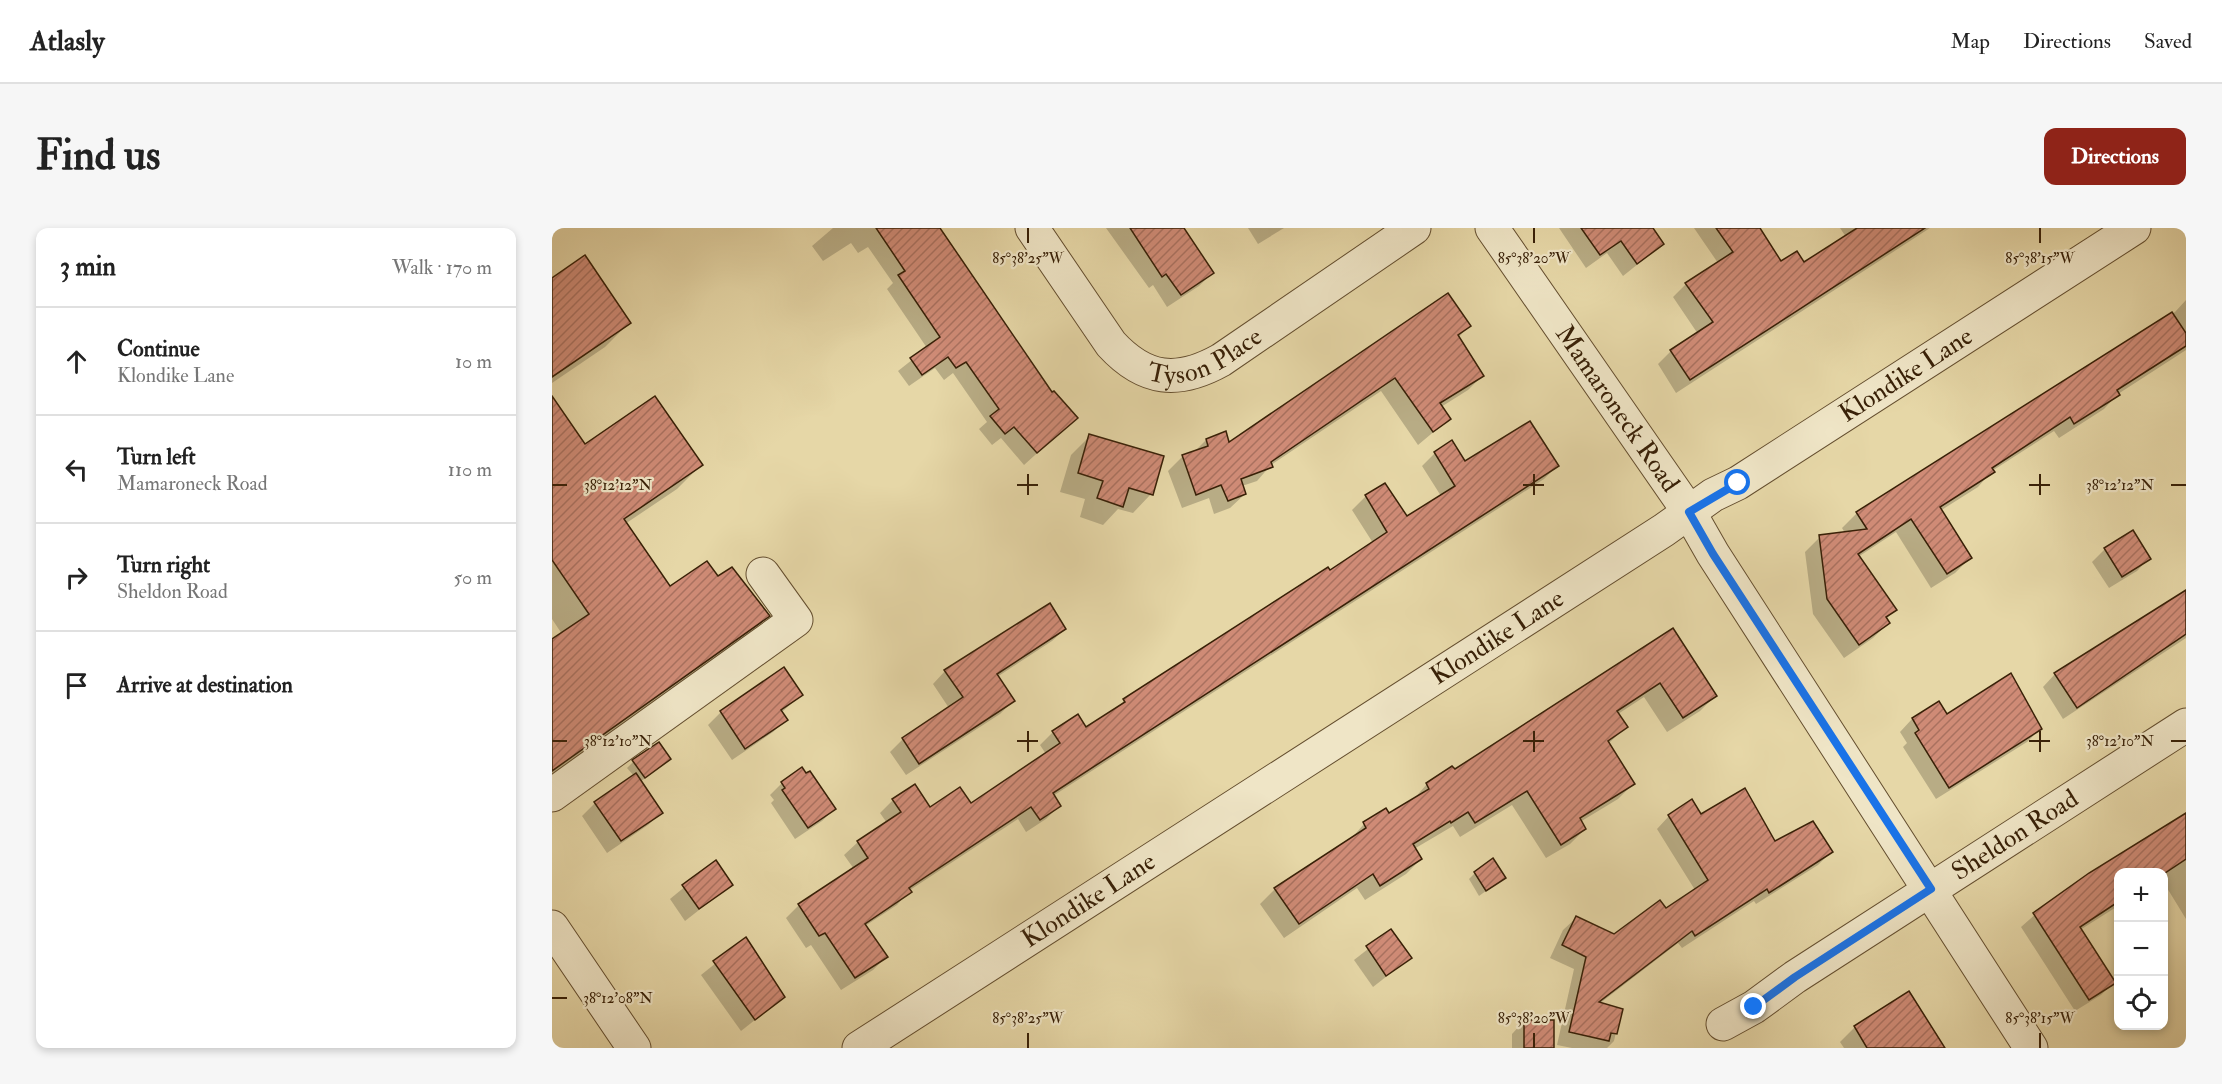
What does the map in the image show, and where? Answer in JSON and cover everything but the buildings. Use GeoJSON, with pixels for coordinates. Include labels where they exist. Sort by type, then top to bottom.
{"type":"FeatureCollection","features":[{"type":"Feature","properties":{"kind":"street","name":"Tyson Place"},"geometry":{"type":"LineString","coordinates":[[1032,228],[1111,344],[1125,359],[1150,373],[1175,376],[1202,371],[1221,360],[1414,228]]}},
{"type":"Feature","properties":{"kind":"street","name":"Mamaroneck Road"},"geometry":{"type":"LineString","coordinates":[[1492,228],[1689,512],[1719,564],[1931,889],[2031,1048]]}},
{"type":"Feature","properties":{"kind":"street","name":"Klondike Lane"},"geometry":{"type":"LineString","coordinates":[[859,1048],[1689,512],[1738,483],[2134,228]]}},
{"type":"Feature","properties":{"kind":"street"},"geometry":{"type":"LineString","coordinates":[[552,795],[796,620],[763,574]]}},
{"type":"Feature","properties":{"kind":"street","name":"Sheldon Road"},"geometry":{"type":"LineString","coordinates":[[1723,1024],[1754,1007],[1795,977],[2186,725]]}},
{"type":"Feature","properties":{"kind":"street"},"geometry":{"type":"LineString","coordinates":[[552,927],[634,1048]]}},
{"type":"Feature","properties":{"kind":"route"},"geometry":{"type":"LineString","coordinates":[[1738,483],[1713,495],[1689,512],[1713,554],[1931,889],[1795,977],[1754,1007]]}}]}
